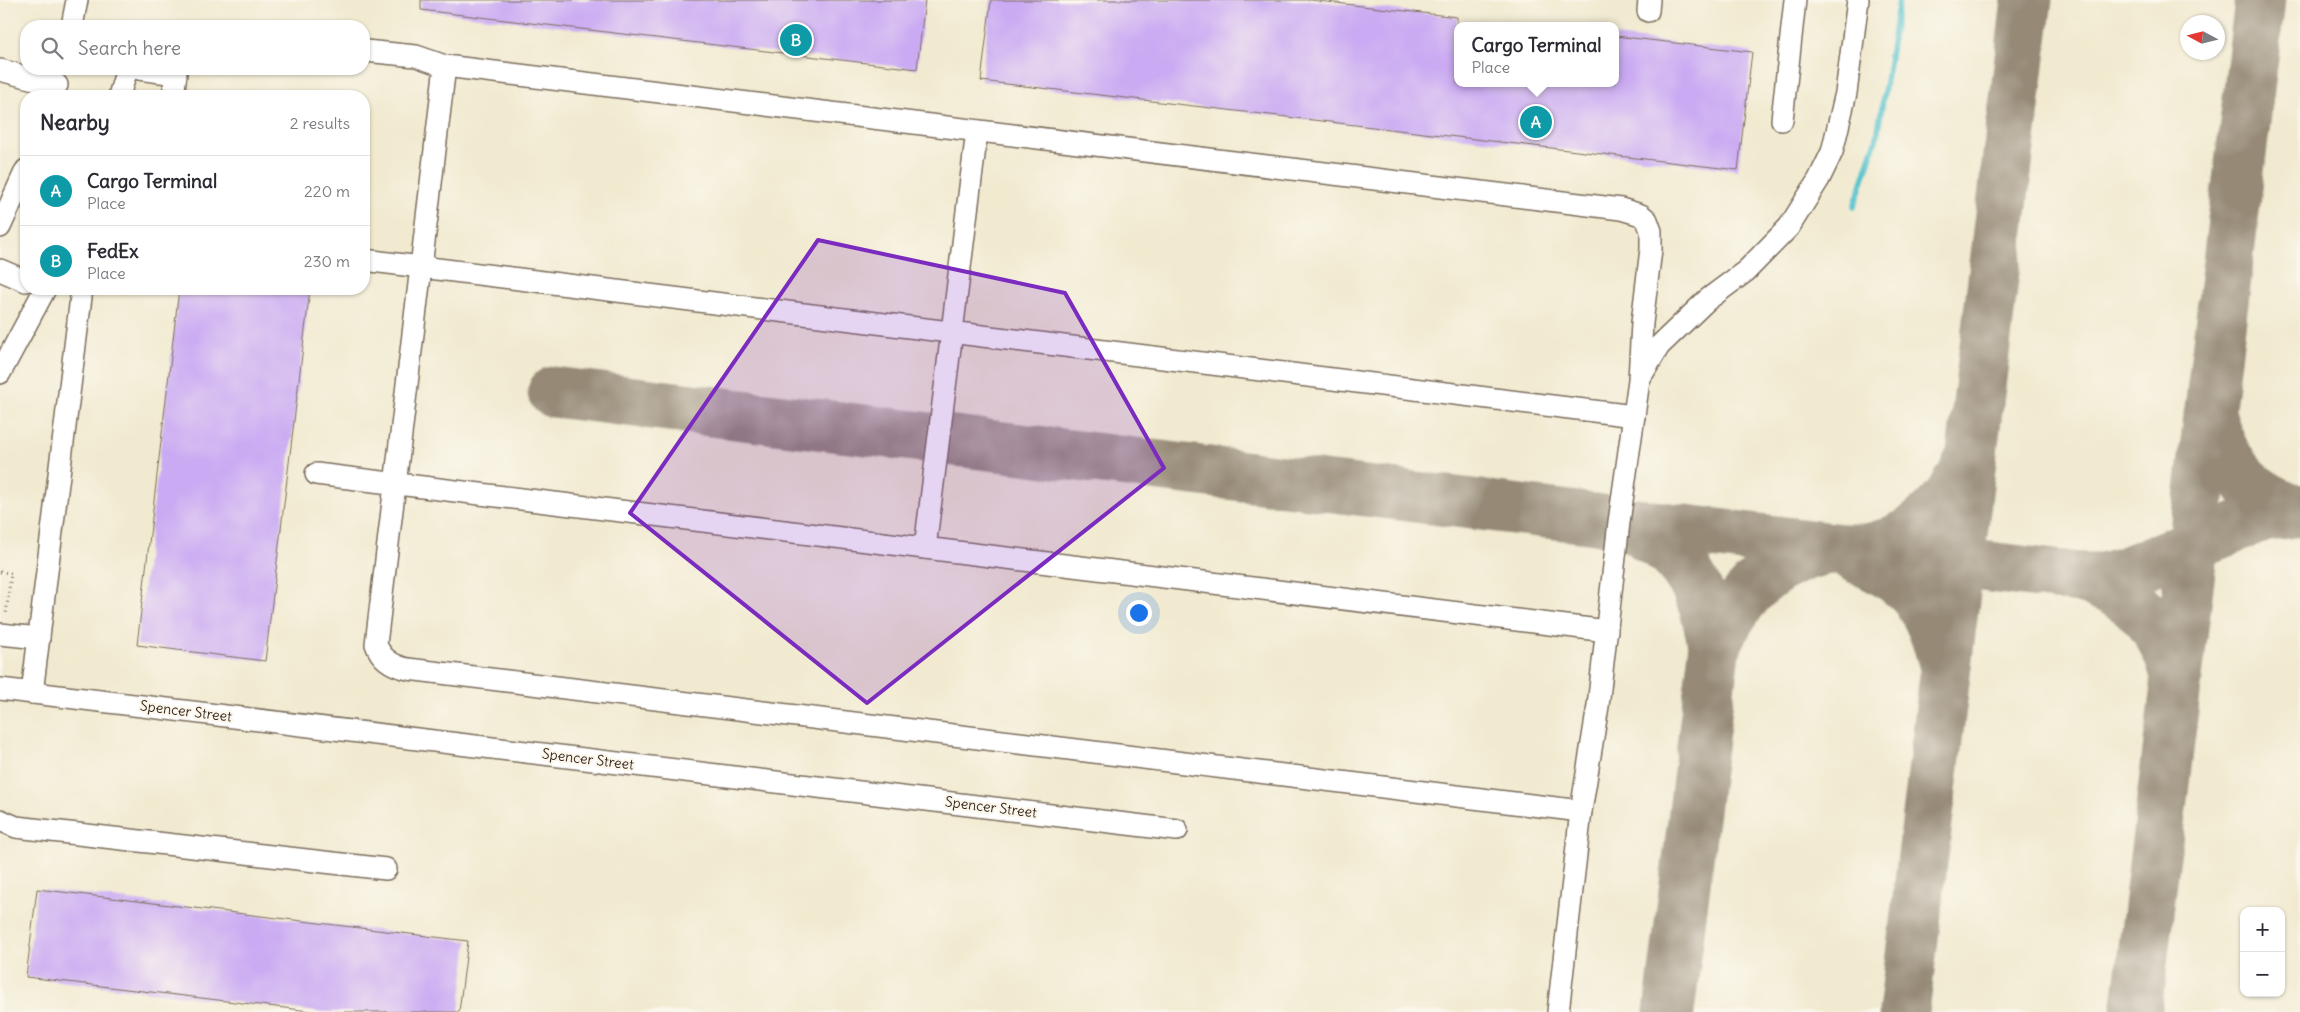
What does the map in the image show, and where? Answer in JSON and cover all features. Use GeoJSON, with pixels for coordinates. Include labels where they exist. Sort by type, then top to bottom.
{"type":"FeatureCollection","features":[{"type":"Feature","properties":{"kind":"street"},"geometry":{"type":"LineString","coordinates":[[73,20],[77,0]]}},
{"type":"Feature","properties":{"kind":"street"},"geometry":{"type":"LineString","coordinates":[[1782,120],[1795,0]]}},
{"type":"Feature","properties":{"kind":"street"},"geometry":{"type":"LineString","coordinates":[[1639,380],[1659,346],[1707,300],[1746,271],[1789,227],[1819,179],[1832,152],[1846,93],[1858,0]]}},
{"type":"Feature","properties":{"kind":"street"},"geometry":{"type":"LineString","coordinates":[[370,51],[416,56],[445,66],[1620,209],[1641,215],[1647,220],[1651,231],[1651,249],[1642,323],[1639,380],[1607,631],[1581,811],[1558,1012]]}},
{"type":"Feature","properties":{"kind":"street"},"geometry":{"type":"LineString","coordinates":[[445,66],[376,644],[383,657],[398,668],[1581,811]]}},
{"type":"Feature","properties":{"kind":"street"},"geometry":{"type":"LineString","coordinates":[[0,70],[20,75]]}},
{"type":"Feature","properties":{"kind":"street"},"geometry":{"type":"LineString","coordinates":[[22,75],[57,83]]}},
{"type":"Feature","properties":{"kind":"street"},"geometry":{"type":"LineString","coordinates":[[122,90],[125,75]]}},
{"type":"Feature","properties":{"kind":"street"},"geometry":{"type":"LineString","coordinates":[[174,90],[176,75]]}},
{"type":"Feature","properties":{"kind":"street"},"geometry":{"type":"LineString","coordinates":[[925,548],[978,131]]}},
{"type":"Feature","properties":{"kind":"street"},"geometry":{"type":"LineString","coordinates":[[0,226],[20,183]]}},
{"type":"Feature","properties":{"kind":"street"},"geometry":{"type":"LineString","coordinates":[[370,261],[1634,416]]}},
{"type":"Feature","properties":{"kind":"street"},"geometry":{"type":"LineString","coordinates":[[0,270],[20,278]]}},
{"type":"Feature","properties":{"kind":"street"},"geometry":{"type":"LineString","coordinates":[[0,374],[42,295]]}},
{"type":"Feature","properties":{"kind":"street"},"geometry":{"type":"LineString","coordinates":[[32,693],[81,295]]}},
{"type":"Feature","properties":{"kind":"street"},"geometry":{"type":"LineString","coordinates":[[316,474],[1607,631]]}},
{"type":"Feature","properties":{"kind":"street"},"geometry":{"type":"LineString","coordinates":[[3,626],[40,638]]}},
{"type":"Feature","properties":{"kind":"street","name":"Spencer Street"},"geometry":{"type":"LineString","coordinates":[[0,689],[1177,830]]}},
{"type":"Feature","properties":{"kind":"street"},"geometry":{"type":"LineString","coordinates":[[0,820],[16,827],[386,869]]}},
{"type":"Feature","properties":{"kind":"path"},"geometry":{"type":"LineString","coordinates":[[0,572],[11,573],[3,626]]}},
{"type":"Feature","properties":{"kind":"highlighted area"},"geometry":{"type":"Polygon","coordinates":[[[818,240],[1065,293],[1164,468],[867,703],[630,513],[818,240]]]}},
{"type":"Feature","properties":{"kind":"building"},"geometry":{"type":"Polygon","coordinates":[[[421,0],[925,0],[917,69],[421,10],[421,0]]]}},
{"type":"Feature","properties":{"kind":"building"},"geometry":{"type":"Polygon","coordinates":[[[991,0],[1310,0],[1457,17],[1457,22],[1454,22],[1454,87],[1619,87],[1619,36],[1752,52],[1738,170],[981,81],[991,0]]]}},
{"type":"Feature","properties":{"kind":"building"},"geometry":{"type":"Polygon","coordinates":[[[178,295],[309,295],[265,661],[137,645],[178,295]]]}},
{"type":"Feature","properties":{"kind":"building"},"geometry":{"type":"Polygon","coordinates":[[[37,889],[468,941],[459,1012],[318,1012],[26,977],[37,889]]]}},
{"type":"Feature","properties":{"kind":"waterway"},"geometry":{"type":"LineString","coordinates":[[1854,207],[1877,137],[1899,0]]}},
{"type":"Feature","properties":{"kind":"taxiway"},"geometry":{"type":"LineString","coordinates":[[1904,1012],[2027,0]]}},
{"type":"Feature","properties":{"kind":"taxiway"},"geometry":{"type":"LineString","coordinates":[[2136,1012],[2260,0]]}},
{"type":"Feature","properties":{"kind":"taxiway"},"geometry":{"type":"LineString","coordinates":[[553,392],[2080,578],[2103,578],[2122,573],[2262,517],[2300,511]]}},
{"type":"Feature","properties":{"kind":"taxiway"},"geometry":{"type":"LineString","coordinates":[[2210,412],[2222,447],[2240,475],[2265,496],[2300,511]]}},
{"type":"Feature","properties":{"kind":"taxiway"},"geometry":{"type":"LineString","coordinates":[[1669,1012],[1714,651],[1722,633],[1742,601],[1767,575],[1783,565],[1819,551],[1876,547],[1891,542],[1919,526],[1943,504],[1962,477],[1968,463]]}},
{"type":"Feature","properties":{"kind":"taxiway"},"geometry":{"type":"LineString","coordinates":[[1630,524],[1674,556],[1692,580],[1704,607],[1714,651]]}},
{"type":"Feature","properties":{"kind":"taxiway"},"geometry":{"type":"LineString","coordinates":[[1854,557],[1890,575],[1904,585],[1915,597],[1932,626],[1944,664]]}},
{"type":"Feature","properties":{"kind":"taxiway"},"geometry":{"type":"LineString","coordinates":[[2080,578],[2117,592],[2144,614],[2163,642],[2177,679]]}},
{"type":"Feature","properties":{"kind":"place","name":"FedEx"},"geometry":{"type":"Point","coordinates":[796,40]}},
{"type":"Feature","properties":{"kind":"place","name":"Cargo Terminal"},"geometry":{"type":"Point","coordinates":[1536,122]}}]}
